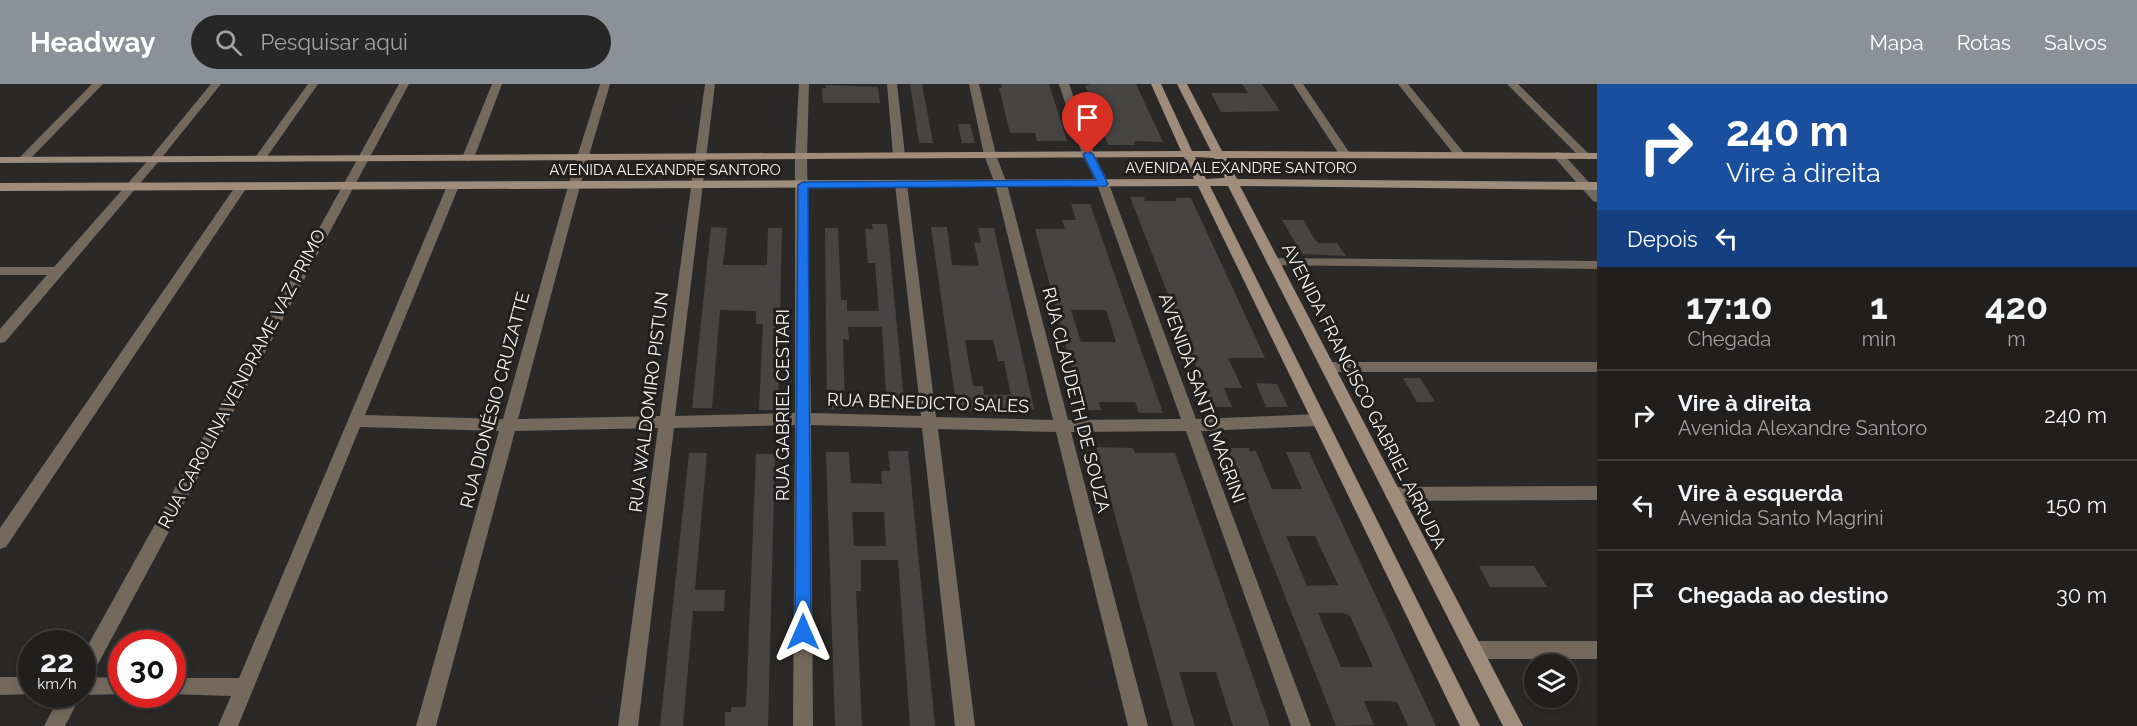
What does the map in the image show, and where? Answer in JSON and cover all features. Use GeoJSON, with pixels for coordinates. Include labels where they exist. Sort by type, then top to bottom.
{"type":"FeatureCollection","features":[{"type":"Feature","properties":{"kind":"street"},"geometry":{"type":"LineString","coordinates":[[23,160],[98,84]]}},
{"type":"Feature","properties":{"kind":"street"},"geometry":{"type":"LineString","coordinates":[[0,338],[155,159],[216,84]]}},
{"type":"Feature","properties":{"kind":"street"},"geometry":{"type":"LineString","coordinates":[[260,159],[313,84]]}},
{"type":"Feature","properties":{"kind":"street","name":"RUA CAROLINA VENDRAME VAZ PRIMO"},"geometry":{"type":"LineString","coordinates":[[96,649],[404,84]]}},
{"type":"Feature","properties":{"kind":"street"},"geometry":{"type":"LineString","coordinates":[[468,158],[497,84]]}},
{"type":"Feature","properties":{"kind":"street","name":"RUA DIONÉSIO CRUZATTE"},"geometry":{"type":"LineString","coordinates":[[426,726],[574,186],[605,84]]}},
{"type":"Feature","properties":{"kind":"street","name":"RUA WALDOMIRO PISTUN"},"geometry":{"type":"LineString","coordinates":[[628,726],[710,84]]}},
{"type":"Feature","properties":{"kind":"street","name":"RUA GABRIEL CESTARI"},"geometry":{"type":"LineString","coordinates":[[803,726],[803,185],[801,156],[804,84]]}},
{"type":"Feature","properties":{"kind":"street"},"geometry":{"type":"LineString","coordinates":[[892,84],[899,155]]}},
{"type":"Feature","properties":{"kind":"street","name":"RUA CLAUDETH DE SOUZA"},"geometry":{"type":"LineString","coordinates":[[974,84],[990,155],[1001,184],[1138,726]]}},
{"type":"Feature","properties":{"kind":"street","name":"AVENIDA SANTO MAGRINI"},"geometry":{"type":"LineString","coordinates":[[1064,84],[1088,154],[1103,184],[1301,726]]}},
{"type":"Feature","properties":{"kind":"street"},"geometry":{"type":"LineString","coordinates":[[1156,84],[1202,183],[1470,726]]}},
{"type":"Feature","properties":{"kind":"street","name":"AVENIDA FRANCISCO GABRIEL ARRUDA"},"geometry":{"type":"LineString","coordinates":[[1182,84],[1513,726]]}},
{"type":"Feature","properties":{"kind":"street"},"geometry":{"type":"LineString","coordinates":[[1298,84],[1345,155]]}},
{"type":"Feature","properties":{"kind":"street"},"geometry":{"type":"LineString","coordinates":[[1403,84],[1460,155]]}},
{"type":"Feature","properties":{"kind":"street"},"geometry":{"type":"LineString","coordinates":[[1512,84],[1591,156]]}},
{"type":"Feature","properties":{"kind":"street","name":"AVENIDA ALEXANDRE SANTORO"},"geometry":{"type":"LineString","coordinates":[[0,160],[1088,154],[1591,156]]}},
{"type":"Feature","properties":{"kind":"street"},"geometry":{"type":"LineString","coordinates":[[1558,156],[1591,186],[1597,198]]}},
{"type":"Feature","properties":{"kind":"street","name":"AVENIDA ALEXANDRE SANTORO"},"geometry":{"type":"LineString","coordinates":[[0,187],[1232,182],[1591,186]]}},
{"type":"Feature","properties":{"kind":"street"},"geometry":{"type":"LineString","coordinates":[[901,184],[965,726]]}},
{"type":"Feature","properties":{"kind":"street"},"geometry":{"type":"LineString","coordinates":[[228,726],[453,186]]}},
{"type":"Feature","properties":{"kind":"street"},"geometry":{"type":"LineString","coordinates":[[0,542],[241,187]]}},
{"type":"Feature","properties":{"kind":"street"},"geometry":{"type":"LineString","coordinates":[[1273,262],[1597,266]]}},
{"type":"Feature","properties":{"kind":"street"},"geometry":{"type":"LineString","coordinates":[[0,271],[56,271]]}},
{"type":"Feature","properties":{"kind":"street"},"geometry":{"type":"LineString","coordinates":[[1327,367],[1597,367]]}},
{"type":"Feature","properties":{"kind":"street","name":"RUA BENEDICTO SALES"},"geometry":{"type":"LineString","coordinates":[[355,421],[509,425],[803,419],[1062,426],[1191,425],[1319,420]]}},
{"type":"Feature","properties":{"kind":"street"},"geometry":{"type":"LineString","coordinates":[[1393,494],[1597,493]]}},
{"type":"Feature","properties":{"kind":"street"},"geometry":{"type":"LineString","coordinates":[[1474,650],[1597,650]]}},
{"type":"Feature","properties":{"kind":"street"},"geometry":{"type":"LineString","coordinates":[[0,686],[18,686]]}},
{"type":"Feature","properties":{"kind":"street"},"geometry":{"type":"LineString","coordinates":[[186,687],[244,687]]}},
{"type":"Feature","properties":{"kind":"street"},"geometry":{"type":"LineString","coordinates":[[54,726],[64,708]]}},
{"type":"Feature","properties":{"kind":"building"},"geometry":{"type":"Polygon","coordinates":[[[910,84],[922,84],[933,143],[919,143],[910,84]]]}},
{"type":"Feature","properties":{"kind":"building"},"geometry":{"type":"Polygon","coordinates":[[[1001,84],[1049,84],[1067,141],[1037,141],[1035,133],[1010,133],[999,88],[1002,88],[1001,84]]]}},
{"type":"Feature","properties":{"kind":"building"},"geometry":{"type":"Polygon","coordinates":[[[1136,84],[1163,142],[1134,141],[1135,145],[1108,145],[1085,86],[1136,84]]]}},
{"type":"Feature","properties":{"kind":"building"},"geometry":{"type":"Polygon","coordinates":[[[1242,84],[1262,84],[1280,111],[1221,112],[1211,93],[1248,93],[1242,84]]]}},
{"type":"Feature","properties":{"kind":"building"},"geometry":{"type":"Polygon","coordinates":[[[826,85],[878,87],[880,103],[823,103],[822,88],[826,88],[826,85]]]}},
{"type":"Feature","properties":{"kind":"building"},"geometry":{"type":"Polygon","coordinates":[[[958,124],[970,124],[975,143],[962,143],[958,124]]]}},
{"type":"Feature","properties":{"kind":"building"},"geometry":{"type":"Polygon","coordinates":[[[1130,197],[1144,197],[1145,201],[1177,201],[1175,198],[1191,198],[1265,358],[1228,358],[1242,388],[1224,388],[1232,407],[1212,407],[1130,197]]]}},
{"type":"Feature","properties":{"kind":"building"},"geometry":{"type":"Polygon","coordinates":[[[1071,204],[1090,204],[1163,413],[1139,413],[1135,402],[1099,402],[1101,410],[1083,410],[1035,229],[1065,229],[1062,220],[1076,220],[1071,204]],[[1071,310],[1081,342],[1116,342],[1106,310],[1071,310]]]}},
{"type":"Feature","properties":{"kind":"building"},"geometry":{"type":"Polygon","coordinates":[[[1282,220],[1303,220],[1315,240],[1319,243],[1337,243],[1346,256],[1302,254],[1282,220]]]}},
{"type":"Feature","properties":{"kind":"building"},"geometry":{"type":"Polygon","coordinates":[[[872,224],[887,224],[905,409],[887,409],[882,327],[848,327],[849,340],[843,339],[845,409],[827,409],[825,228],[838,228],[841,300],[847,300],[847,311],[879,311],[875,263],[868,263],[865,229],[873,229],[872,224]]]}},
{"type":"Feature","properties":{"kind":"building"},"geometry":{"type":"Polygon","coordinates":[[[711,227],[727,228],[723,265],[767,265],[768,228],[782,228],[778,410],[759,410],[763,324],[756,324],[756,311],[720,310],[712,408],[692,408],[711,227]]]}},
{"type":"Feature","properties":{"kind":"building"},"geometry":{"type":"Polygon","coordinates":[[[931,227],[947,227],[952,265],[979,266],[974,242],[981,243],[978,228],[994,228],[1034,409],[1014,409],[1015,413],[957,410],[931,227]],[[965,340],[973,386],[983,386],[984,395],[1011,395],[1004,361],[998,361],[993,340],[965,340]]]}},
{"type":"Feature","properties":{"kind":"building"},"geometry":{"type":"Polygon","coordinates":[[[1403,378],[1420,378],[1435,402],[1417,402],[1403,378]]]}},
{"type":"Feature","properties":{"kind":"building"},"geometry":{"type":"Polygon","coordinates":[[[1256,383],[1277,384],[1288,407],[1266,407],[1256,383]]]}},
{"type":"Feature","properties":{"kind":"building"},"geometry":{"type":"Polygon","coordinates":[[[1096,447],[1133,448],[1135,453],[1175,453],[1270,726],[1233,726],[1216,672],[1179,672],[1195,726],[1173,726],[1096,447]]]}},
{"type":"Feature","properties":{"kind":"building"},"geometry":{"type":"Polygon","coordinates":[[[1227,448],[1249,448],[1250,451],[1256,451],[1272,489],[1302,489],[1286,452],[1309,452],[1436,726],[1408,726],[1397,702],[1364,701],[1374,725],[1336,726],[1227,448]],[[1286,536],[1307,586],[1338,585],[1315,536],[1286,536]],[[1318,613],[1341,667],[1373,667],[1350,616],[1343,613],[1318,613]]]}},
{"type":"Feature","properties":{"kind":"building"},"geometry":{"type":"Polygon","coordinates":[[[888,451],[908,451],[935,726],[910,726],[898,560],[861,560],[861,591],[856,591],[862,726],[835,726],[826,452],[849,452],[851,483],[882,484],[881,471],[890,471],[888,451]],[[852,512],[854,546],[886,546],[884,512],[852,512]]]}},
{"type":"Feature","properties":{"kind":"building"},"geometry":{"type":"Polygon","coordinates":[[[689,453],[707,453],[695,590],[725,590],[724,611],[693,611],[683,726],[660,726],[689,453]]]}},
{"type":"Feature","properties":{"kind":"building"},"geometry":{"type":"Polygon","coordinates":[[[756,454],[775,454],[768,726],[725,726],[725,712],[731,712],[731,707],[746,707],[756,454]]]}},
{"type":"Feature","properties":{"kind":"building"},"geometry":{"type":"Polygon","coordinates":[[[1479,566],[1534,566],[1547,587],[1490,587],[1479,566]]]}},
{"type":"Feature","properties":{"kind":"route"},"geometry":{"type":"LineString","coordinates":[[803,632],[803,185],[1103,184],[1088,154]]}}]}
